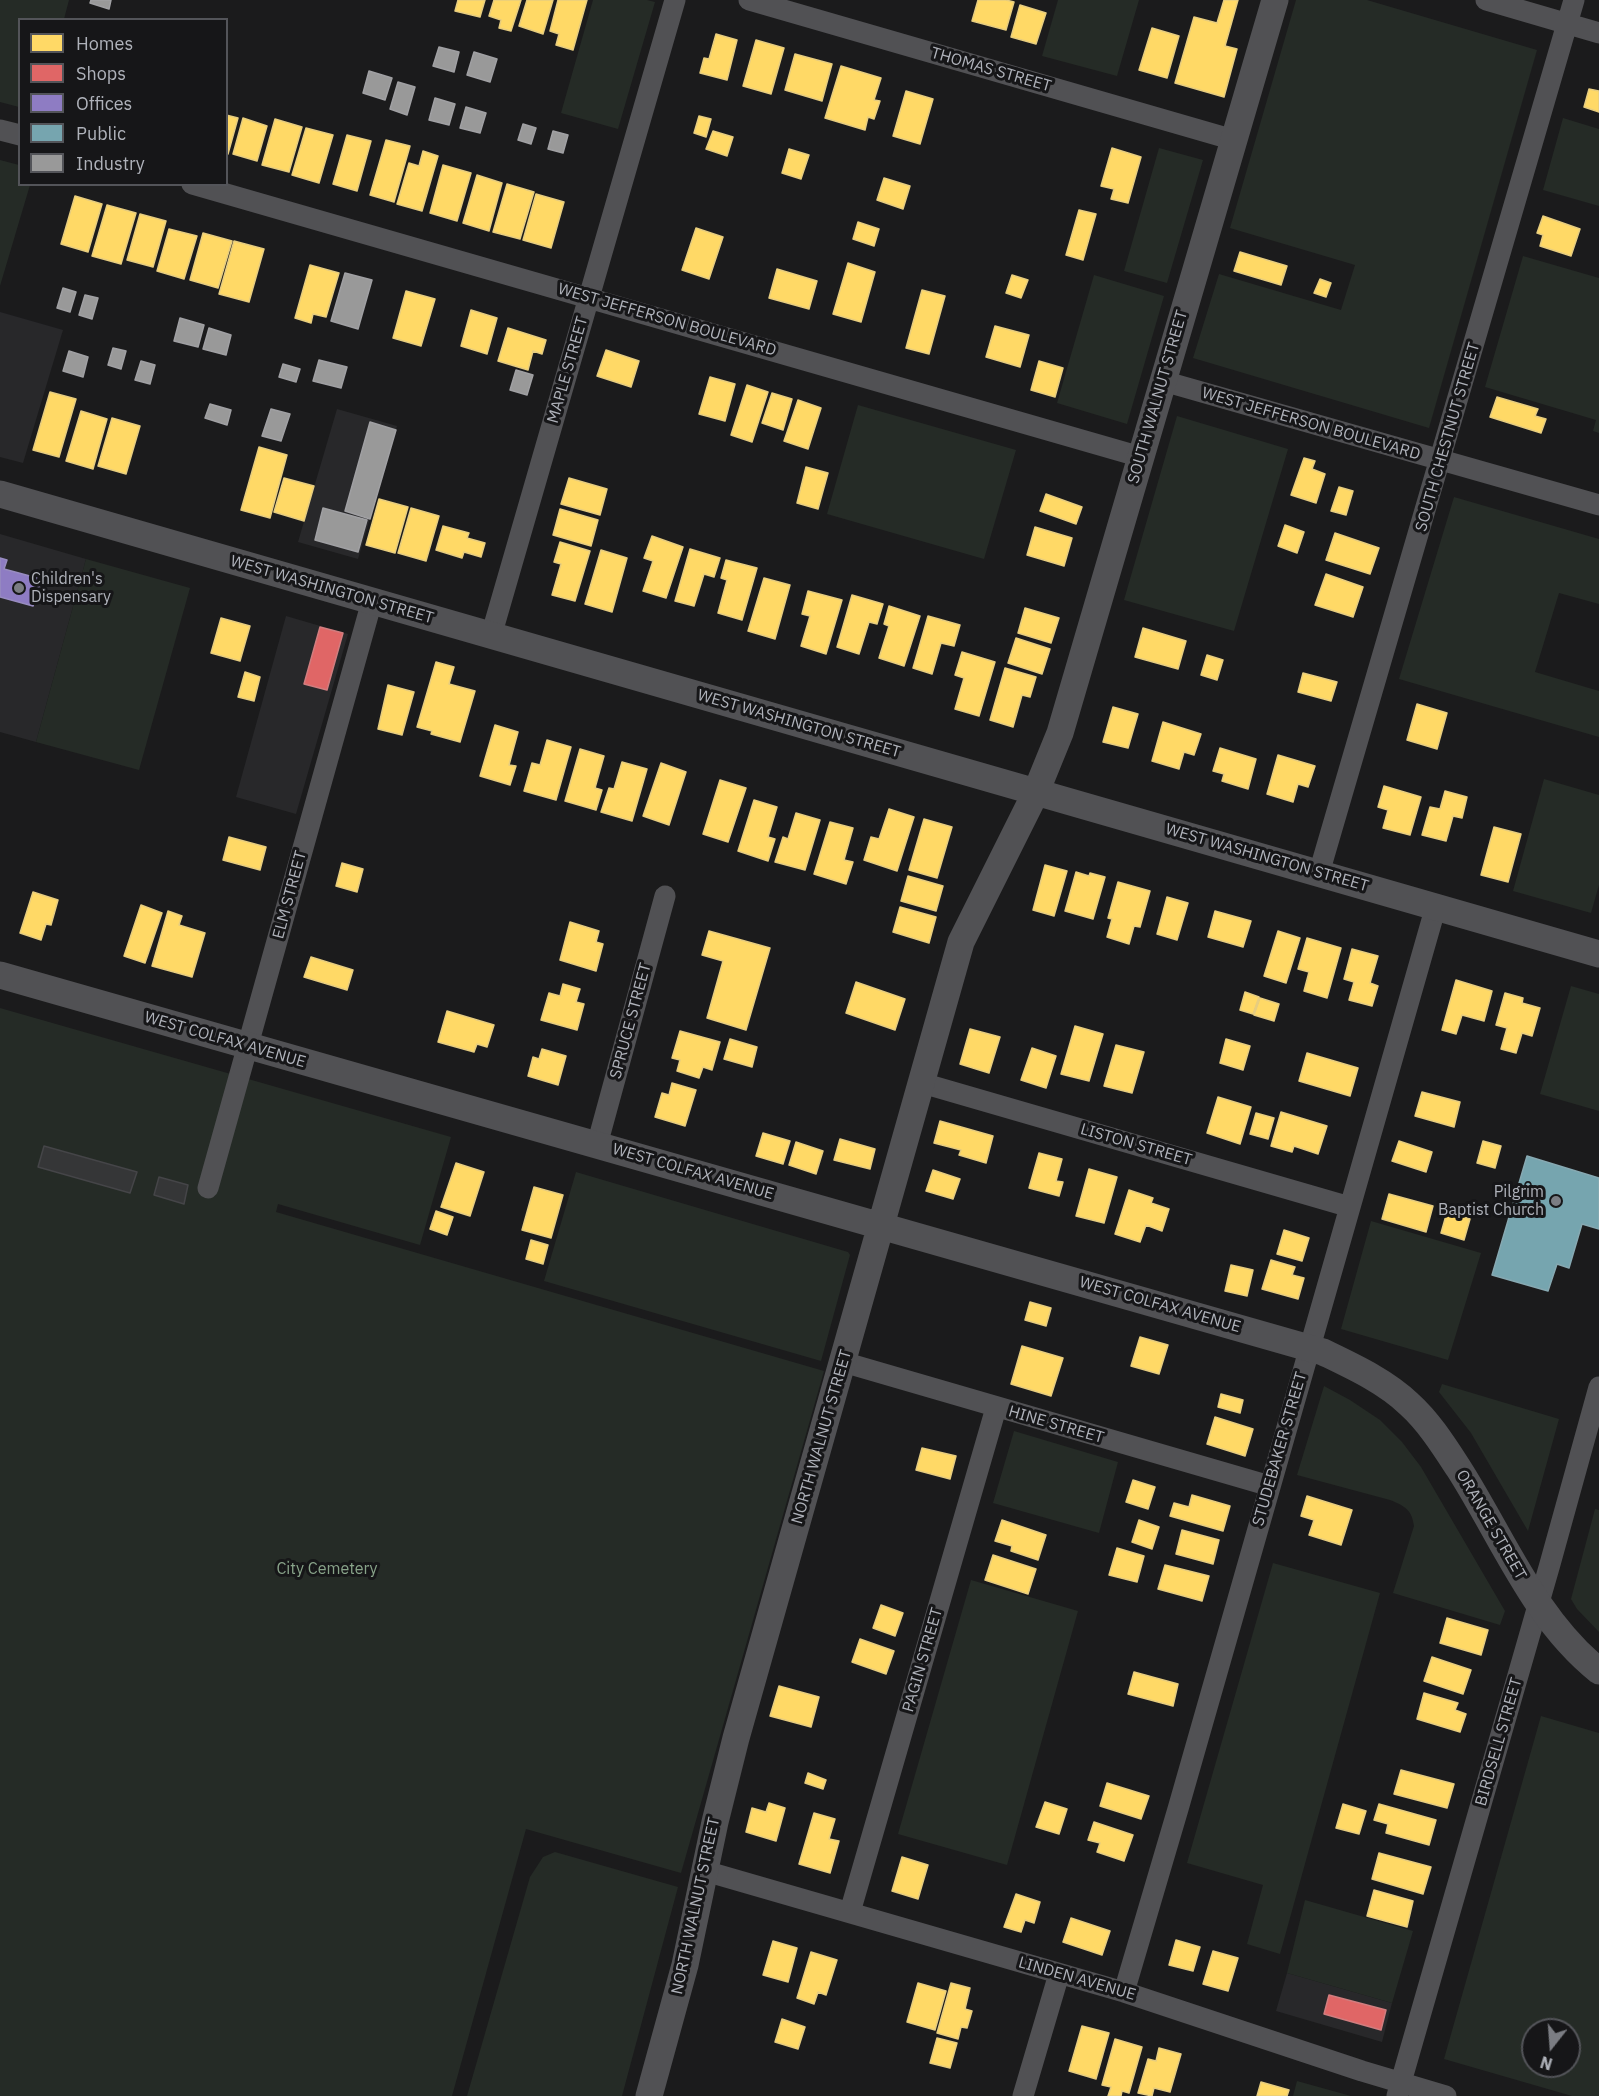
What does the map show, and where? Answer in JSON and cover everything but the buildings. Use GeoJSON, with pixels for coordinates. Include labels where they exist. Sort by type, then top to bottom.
{"type":"FeatureCollection","features":[{"type":"Feature","properties":{"kind":"street","name":"MAPLE STREET"},"geometry":{"type":"LineString","coordinates":[[491,636],[675,0]]}},
{"type":"Feature","properties":{"kind":"street","name":"THOMAS STREET"},"geometry":{"type":"LineString","coordinates":[[749,0],[1234,140]]}},
{"type":"Feature","properties":{"kind":"street","name":"SOUTH WALNUT STREET"},"geometry":{"type":"LineString","coordinates":[[1036,792],[1060,733],[1275,0]]}},
{"type":"Feature","properties":{"kind":"street"},"geometry":{"type":"LineString","coordinates":[[1486,0],[1599,33]]}},
{"type":"Feature","properties":{"kind":"street","name":"SOUTH CHESTNUT STREET"},"geometry":{"type":"LineString","coordinates":[[1319,873],[1574,0]]}},
{"type":"Feature","properties":{"kind":"street"},"geometry":{"type":"LineString","coordinates":[[0,130],[18,134]]}},
{"type":"Feature","properties":{"kind":"street","name":"WEST JEFFERSON BOULEVARD"},"geometry":{"type":"LineString","coordinates":[[199,186],[1141,457]]}},
{"type":"Feature","properties":{"kind":"street","name":"WEST JEFFERSON BOULEVARD"},"geometry":{"type":"LineString","coordinates":[[1162,381],[1599,505]]}},
{"type":"Feature","properties":{"kind":"street","name":"WEST WASHINGTON STREET"},"geometry":{"type":"LineString","coordinates":[[0,494],[1319,873],[1598,948]]}},
{"type":"Feature","properties":{"kind":"street","name":"ELM STREET"},"geometry":{"type":"LineString","coordinates":[[208,1188],[372,601]]}},
{"type":"Feature","properties":{"kind":"street","name":"NORTH WALNUT STREET"},"geometry":{"type":"LineString","coordinates":[[649,2096],[686,1965],[714,1822],[736,1738],[961,942],[1036,792]]}},
{"type":"Feature","properties":{"kind":"street","name":"SPRUCE STREET"},"geometry":{"type":"LineString","coordinates":[[597,1145],[665,896]]}},
{"type":"Feature","properties":{"kind":"street","name":"STUDEBAKER STREET"},"geometry":{"type":"LineString","coordinates":[[1124,1992],[1436,906]]}},
{"type":"Feature","properties":{"kind":"street","name":"WEST COLFAX AVENUE"},"geometry":{"type":"LineString","coordinates":[[0,975],[1309,1348],[1353,1367],[1380,1383]]}},
{"type":"Feature","properties":{"kind":"street","name":"LISTON STREET"},"geometry":{"type":"LineString","coordinates":[[922,1083],[1350,1207]]}},
{"type":"Feature","properties":{"kind":"street","name":"HINE STREET"},"geometry":{"type":"LineString","coordinates":[[843,1362],[1270,1486]]}},
{"type":"Feature","properties":{"kind":"street","name":"ORANGE STREET"},"geometry":{"type":"LineString","coordinates":[[1380,1383],[1409,1404],[1439,1438],[1539,1604],[1564,1639],[1599,1671]]}},
{"type":"Feature","properties":{"kind":"street","name":"BIRDSELL STREET"},"geometry":{"type":"LineString","coordinates":[[1399,2089],[1599,1387]]}},
{"type":"Feature","properties":{"kind":"street","name":"PAGIN STREET"},"geometry":{"type":"LineString","coordinates":[[850,1912],[996,1408]]}},
{"type":"Feature","properties":{"kind":"street","name":"LINDEN AVENUE"},"geometry":{"type":"LineString","coordinates":[[705,1871],[1124,1992],[1399,2089],[1446,2096]]}},
{"type":"Feature","properties":{"kind":"street"},"geometry":{"type":"LineString","coordinates":[[1023,2096],[1059,1974]]}},
{"type":"Feature","properties":{"kind":"shaded area"},"geometry":{"type":"Polygon","coordinates":[[[0,312],[63,330],[23,463],[0,457],[0,312]]]}},
{"type":"Feature","properties":{"kind":"shaded area"},"geometry":{"type":"Polygon","coordinates":[[[337,409],[397,426],[358,559],[298,542],[337,409]]]}},
{"type":"Feature","properties":{"kind":"shaded area"},"geometry":{"type":"Polygon","coordinates":[[[0,534],[86,559],[36,742],[0,732],[0,534]]]}},
{"type":"Feature","properties":{"kind":"shaded area"},"geometry":{"type":"Polygon","coordinates":[[[286,616],[348,634],[296,814],[236,797],[286,616]]]}},
{"type":"Feature","properties":{"kind":"shaded area"},"geometry":{"type":"Polygon","coordinates":[[[1287,1973],[1392,2003],[1382,2042],[1276,2011],[1287,1973]]]}},
{"type":"Feature","properties":{"kind":"green space"},"geometry":{"type":"Polygon","coordinates":[[[0,0],[69,0],[64,18],[18,18],[18,107],[0,102],[0,0]]]}},
{"type":"Feature","properties":{"kind":"green space"},"geometry":{"type":"Polygon","coordinates":[[[593,0],[655,2],[618,129],[561,113],[593,0]]]}},
{"type":"Feature","properties":{"kind":"green space"},"geometry":{"type":"Polygon","coordinates":[[[1058,0],[1139,0],[1117,76],[1042,56],[1058,0]]]}},
{"type":"Feature","properties":{"kind":"green space"},"geometry":{"type":"Polygon","coordinates":[[[1296,0],[1367,0],[1537,50],[1429,428],[1193,358],[1219,274],[1341,310],[1355,265],[1230,228],[1296,0]]]}},
{"type":"Feature","properties":{"kind":"green space"},"geometry":{"type":"Polygon","coordinates":[[[1563,118],[1599,129],[1599,206],[1543,190],[1563,118]]]}},
{"type":"Feature","properties":{"kind":"green space"},"geometry":{"type":"Polygon","coordinates":[[[1159,148],[1203,160],[1167,283],[1124,271],[1159,148]]]}},
{"type":"Feature","properties":{"kind":"green space"},"geometry":{"type":"Polygon","coordinates":[[[0,160],[18,165],[18,186],[30,186],[0,286],[0,160]]]}},
{"type":"Feature","properties":{"kind":"green space"},"geometry":{"type":"Polygon","coordinates":[[[1523,256],[1599,278],[1599,433],[1593,431],[1596,420],[1485,387],[1523,256]]]}},
{"type":"Feature","properties":{"kind":"green space"},"geometry":{"type":"Polygon","coordinates":[[[1094,275],[1164,296],[1127,424],[1057,403],[1094,275]]]}},
{"type":"Feature","properties":{"kind":"green space"},"geometry":{"type":"Polygon","coordinates":[[[858,405],[1016,450],[984,559],[827,514],[858,405]]]}},
{"type":"Feature","properties":{"kind":"green space"},"geometry":{"type":"Polygon","coordinates":[[[1177,416],[1288,449],[1234,631],[1124,600],[1177,416]]]}},
{"type":"Feature","properties":{"kind":"green space"},"geometry":{"type":"Polygon","coordinates":[[[1454,497],[1599,539],[1599,604],[1559,593],[1535,672],[1599,691],[1599,737],[1399,679],[1454,497]]]}},
{"type":"Feature","properties":{"kind":"green space"},"geometry":{"type":"Polygon","coordinates":[[[86,559],[190,588],[139,770],[36,742],[86,559]]]}},
{"type":"Feature","properties":{"kind":"green space"},"geometry":{"type":"Polygon","coordinates":[[[1544,779],[1599,795],[1599,885],[1591,913],[1513,891],[1544,779]]]}},
{"type":"Feature","properties":{"kind":"green space"},"geometry":{"type":"Polygon","coordinates":[[[1571,986],[1599,994],[1599,1111],[1540,1094],[1571,986]]]}},
{"type":"Feature","properties":{"kind":"green space","name":"City Cemetery"},"geometry":{"type":"Polygon","coordinates":[[[0,1008],[451,1137],[420,1245],[278,1204],[276,1212],[824,1371],[681,1873],[526,1829],[452,2096],[0,2096],[0,1008]]]}},
{"type":"Feature","properties":{"kind":"green space"},"geometry":{"type":"Polygon","coordinates":[[[576,1172],[848,1252],[850,1255],[821,1361],[544,1281],[576,1172]]]}},
{"type":"Feature","properties":{"kind":"green space"},"geometry":{"type":"Polygon","coordinates":[[[1371,1221],[1481,1253],[1448,1360],[1341,1329],[1371,1221]]]}},
{"type":"Feature","properties":{"kind":"green space"},"geometry":{"type":"Polygon","coordinates":[[[1442,1384],[1559,1419],[1528,1531],[1471,1433],[1439,1392],[1442,1384]]]}},
{"type":"Feature","properties":{"kind":"green space"},"geometry":{"type":"Polygon","coordinates":[[[1324,1386],[1380,1420],[1402,1442],[1421,1467],[1505,1611],[1500,1625],[1393,1593],[1414,1526],[1412,1516],[1404,1507],[1390,1500],[1297,1475],[1324,1386]]]}},
{"type":"Feature","properties":{"kind":"green space"},"geometry":{"type":"Polygon","coordinates":[[[1014,1431],[1118,1462],[1099,1533],[993,1503],[1014,1431]]]}},
{"type":"Feature","properties":{"kind":"green space"},"geometry":{"type":"Polygon","coordinates":[[[1595,1509],[1599,1510],[1599,1632],[1577,1609],[1571,1599],[1595,1509]]]}},
{"type":"Feature","properties":{"kind":"green space"},"geometry":{"type":"Polygon","coordinates":[[[1273,1563],[1380,1593],[1280,1954],[1247,1944],[1263,1885],[1187,1863],[1273,1563]]]}},
{"type":"Feature","properties":{"kind":"green space"},"geometry":{"type":"Polygon","coordinates":[[[971,1580],[1078,1611],[1007,1865],[898,1834],[971,1580]]]}},
{"type":"Feature","properties":{"kind":"green space"},"geometry":{"type":"Polygon","coordinates":[[[1541,1716],[1599,1733],[1599,2096],[1572,2096],[1444,2059],[1541,1716]]]}},
{"type":"Feature","properties":{"kind":"green space"},"geometry":{"type":"Polygon","coordinates":[[[555,1852],[678,1887],[622,2096],[467,2096],[530,1877],[543,1857],[555,1852]]]}},
{"type":"Feature","properties":{"kind":"green space"},"geometry":{"type":"Polygon","coordinates":[[[1305,1900],[1413,1931],[1392,2003],[1287,1973],[1305,1900]]]}},
{"type":"Feature","properties":{"kind":"green space"},"geometry":{"type":"Polygon","coordinates":[[[1297,2081],[1351,2096],[1293,2096],[1297,2081]]]}},
{"type":"Feature","properties":{"kind":"place","name":"Children's Dispensary"},"geometry":{"type":"Point","coordinates":[19,588]}},
{"type":"Feature","properties":{"kind":"place","name":"Pilgrim Baptist Church"},"geometry":{"type":"Point","coordinates":[1556,1201]}}]}
